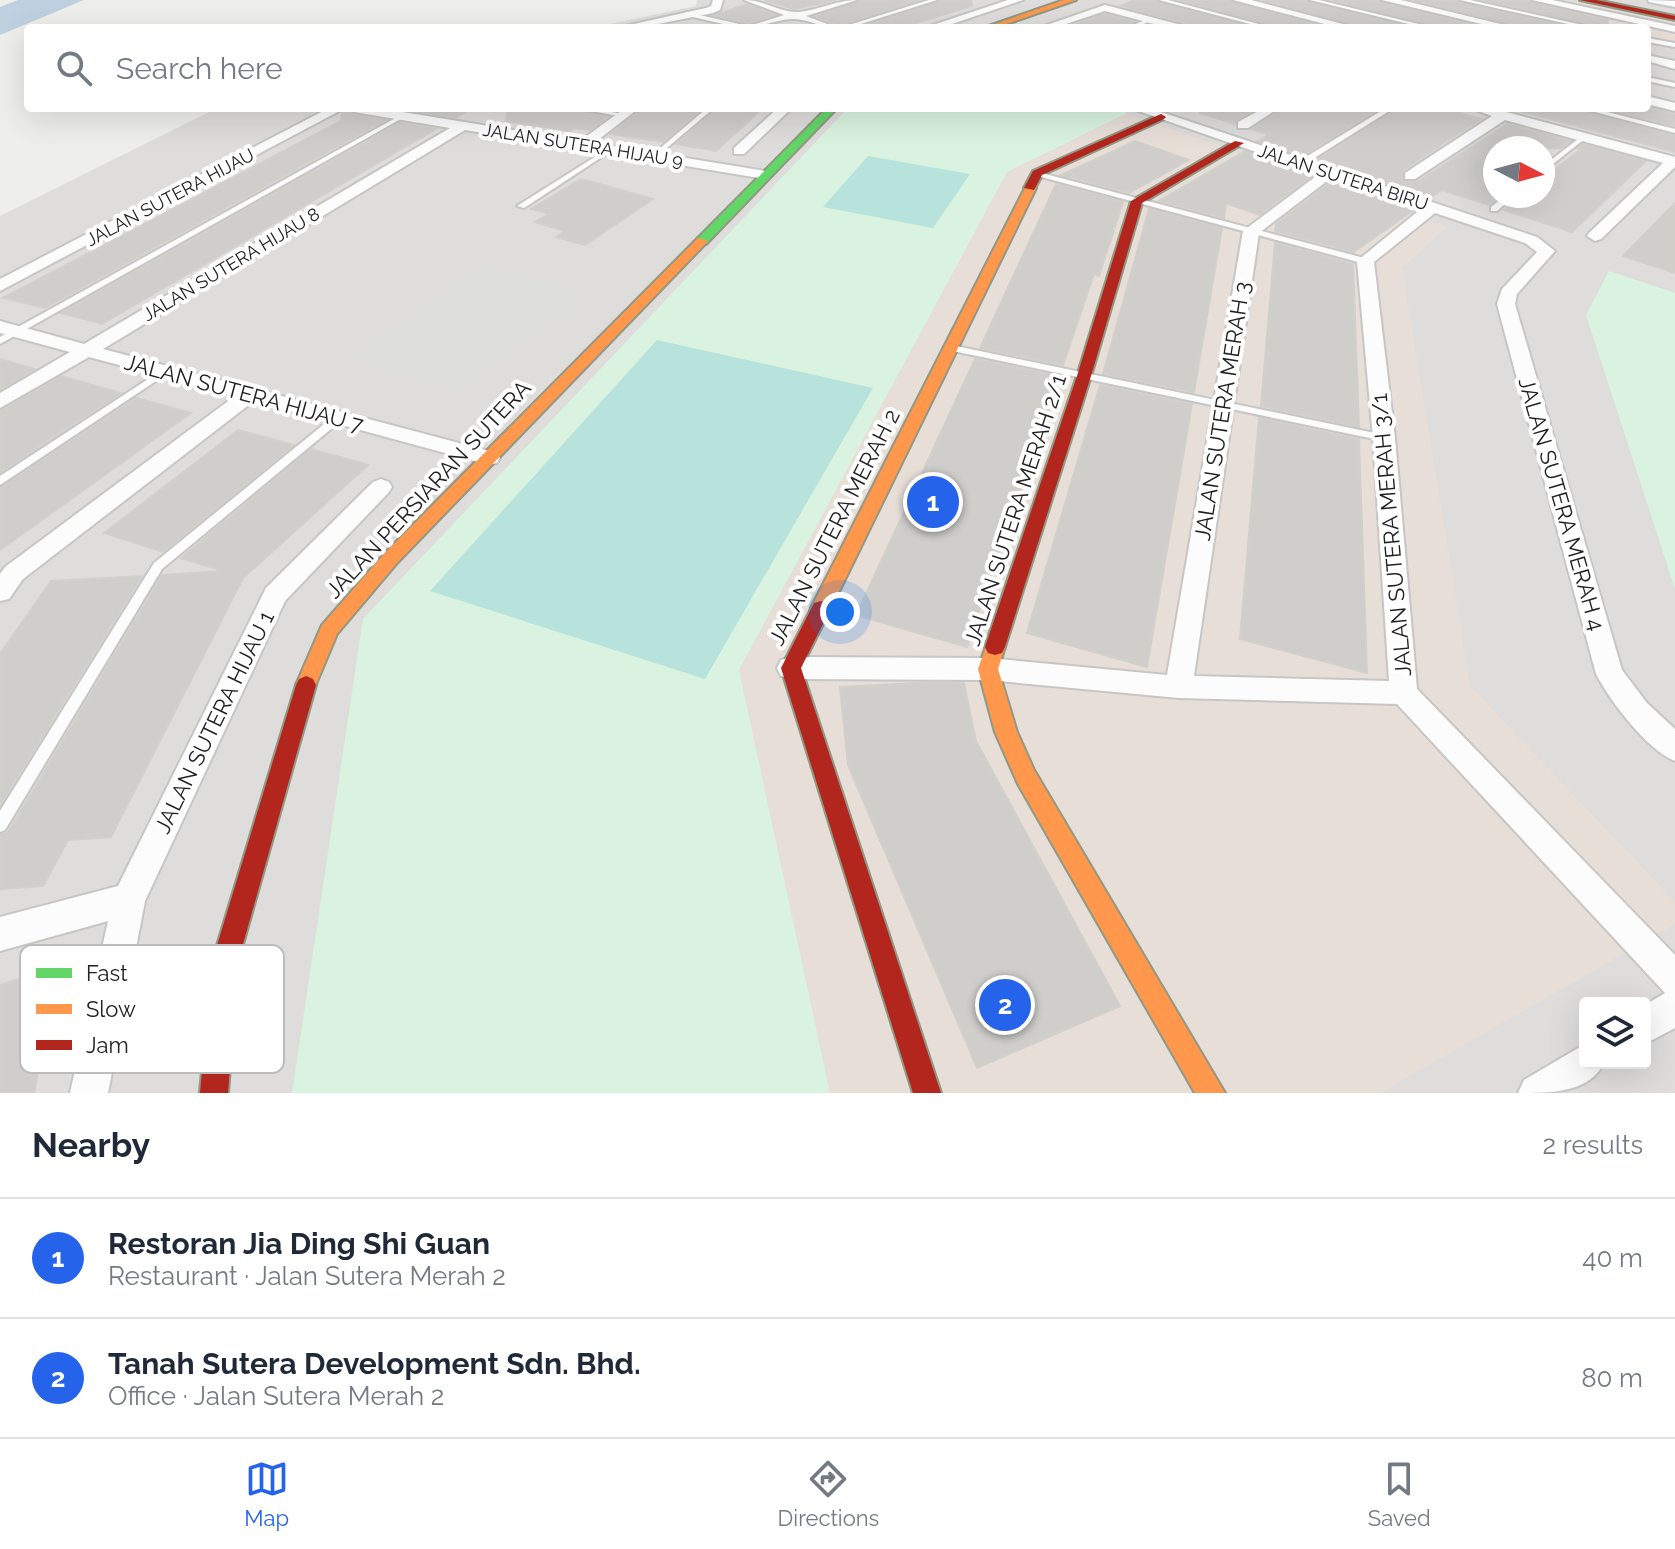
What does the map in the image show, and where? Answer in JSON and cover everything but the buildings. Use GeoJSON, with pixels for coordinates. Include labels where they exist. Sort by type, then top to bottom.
{"type":"FeatureCollection","features":[{"type":"Feature","properties":{"kind":"street"},"geometry":{"type":"LineString","coordinates":[[640,24],[716,8],[718,0]]}},
{"type":"Feature","properties":{"kind":"street"},"geometry":{"type":"LineString","coordinates":[[749,0],[822,24]]}},
{"type":"Feature","properties":{"kind":"street"},"geometry":{"type":"LineString","coordinates":[[763,24],[852,0]]}},
{"type":"Feature","properties":{"kind":"street"},"geometry":{"type":"LineString","coordinates":[[942,24],[1018,0]]}},
{"type":"Feature","properties":{"kind":"street"},"geometry":{"type":"LineString","coordinates":[[999,24],[1069,0]]}},
{"type":"Feature","properties":{"kind":"street"},"geometry":{"type":"LineString","coordinates":[[1238,0],[1337,24]]}},
{"type":"Feature","properties":{"kind":"street"},"geometry":{"type":"LineString","coordinates":[[1387,0],[1482,24]]}},
{"type":"Feature","properties":{"kind":"street"},"geometry":{"type":"LineString","coordinates":[[1494,24],[1538,0],[1565,2],[1675,29]]}},
{"type":"Feature","properties":{"kind":"street"},"geometry":{"type":"LineString","coordinates":[[1584,0],[1675,4]]}},
{"type":"Feature","properties":{"kind":"street"},"geometry":{"type":"LineString","coordinates":[[1637,3],[1675,12]]}},
{"type":"Feature","properties":{"kind":"street"},"geometry":{"type":"LineString","coordinates":[[1637,3],[1675,18]]}},
{"type":"Feature","properties":{"kind":"street"},"geometry":{"type":"LineString","coordinates":[[1055,24],[1105,8],[1166,24]]}},
{"type":"Feature","properties":{"kind":"street"},"geometry":{"type":"LineString","coordinates":[[1651,59],[1675,65]]}},
{"type":"Feature","properties":{"kind":"street"},"geometry":{"type":"LineString","coordinates":[[1651,101],[1675,107]]}},
{"type":"Feature","properties":{"kind":"street","name":"JALAN SUTERA HIJAU"},"geometry":{"type":"LineString","coordinates":[[0,286],[331,112]]}},
{"type":"Feature","properties":{"kind":"street","name":"JALAN SUTERA HIJAU 9"},"geometry":{"type":"LineString","coordinates":[[378,112],[765,175]]}},
{"type":"Feature","properties":{"kind":"street"},"geometry":{"type":"LineString","coordinates":[[583,145],[629,112]]}},
{"type":"Feature","properties":{"kind":"street"},"geometry":{"type":"LineString","coordinates":[[739,151],[782,112]]}},
{"type":"Feature","properties":{"kind":"street","name":"JALAN PERSIARAN SUTERA"},"geometry":{"type":"LineString","coordinates":[[230,945],[302,695],[329,630],[391,558],[828,112]]}},
{"type":"Feature","properties":{"kind":"street"},"geometry":{"type":"LineString","coordinates":[[1037,173],[1148,112]]}},
{"type":"Feature","properties":{"kind":"street","name":"JALAN SUTERA BIRU"},"geometry":{"type":"LineString","coordinates":[[1154,112],[1241,134],[1300,163],[1531,240],[1547,251]]}},
{"type":"Feature","properties":{"kind":"street"},"geometry":{"type":"LineString","coordinates":[[1137,201],[1241,134],[1268,112]]}},
{"type":"Feature","properties":{"kind":"street"},"geometry":{"type":"LineString","coordinates":[[1491,112],[1674,162]]}},
{"type":"Feature","properties":{"kind":"street"},"geometry":{"type":"LineString","coordinates":[[1410,176],[1503,115]]}},
{"type":"Feature","properties":{"kind":"street","name":"JALAN SUTERA HIJAU 8"},"geometry":{"type":"LineString","coordinates":[[0,402],[462,126]]}},
{"type":"Feature","properties":{"kind":"street"},"geometry":{"type":"LineString","coordinates":[[1595,236],[1674,162]]}},
{"type":"Feature","properties":{"kind":"street","name":"JALAN SUTERA MERAH 2"},"geometry":{"type":"LineString","coordinates":[[927,1093],[791,668],[1037,173]]}},
{"type":"Feature","properties":{"kind":"street"},"geometry":{"type":"LineString","coordinates":[[1251,231],[1329,173]]}},
{"type":"Feature","properties":{"kind":"street","name":"JALAN SUTERA MERAH 2/1"},"geometry":{"type":"LineString","coordinates":[[1137,201],[1084,376],[988,669],[1006,732],[1026,777],[1211,1093]]}},
{"type":"Feature","properties":{"kind":"street"},"geometry":{"type":"LineString","coordinates":[[1365,261],[1433,207]]}},
{"type":"Feature","properties":{"kind":"street","name":"JALAN SUTERA MERAH 3"},"geometry":{"type":"LineString","coordinates":[[1179,687],[1251,231]]}},
{"type":"Feature","properties":{"kind":"street","name":"JALAN SUTERA MERAH 4"},"geometry":{"type":"LineString","coordinates":[[1547,251],[1508,293],[1506,304],[1610,674],[1637,711],[1675,748]]}},
{"type":"Feature","properties":{"kind":"street","name":"JALAN SUTERA MERAH 3/1"},"geometry":{"type":"LineString","coordinates":[[1365,261],[1384,438],[1404,693],[1675,980]]}},
{"type":"Feature","properties":{"kind":"street","name":"JALAN SUTERA HIJAU 7"},"geometry":{"type":"LineString","coordinates":[[6,333],[86,350],[489,458]]}},
{"type":"Feature","properties":{"kind":"street"},"geometry":{"type":"LineString","coordinates":[[0,592],[14,573],[251,394]]}},
{"type":"Feature","properties":{"kind":"street","name":"JALAN SUTERA HIJAU 1"},"geometry":{"type":"LineString","coordinates":[[120,945],[129,899],[275,595],[381,487]]}},
{"type":"Feature","properties":{"kind":"street"},"geometry":{"type":"LineString","coordinates":[[791,668],[988,669],[1179,687],[1404,693]]}},
{"type":"Feature","properties":{"kind":"street"},"geometry":{"type":"LineString","coordinates":[[0,934],[129,899]]}},
{"type":"Feature","properties":{"kind":"street"},"geometry":{"type":"LineString","coordinates":[[1651,1022],[1675,1007]]}},
{"type":"Feature","properties":{"kind":"street"},"geometry":{"type":"LineString","coordinates":[[1537,1093],[1579,1067]]}},
{"type":"Feature","properties":{"kind":"street","name":"JALAN SUTERA HIJAU 1"},"geometry":{"type":"LineString","coordinates":[[89,1093],[93,1073]]}},
{"type":"Feature","properties":{"kind":"street","name":"JALAN PERSIARAN SUTERA"},"geometry":{"type":"LineString","coordinates":[[214,1093],[216,1073]]}},
{"type":"Feature","properties":{"kind":"lane"},"geometry":{"type":"LineString","coordinates":[[855,24],[934,0]]}},
{"type":"Feature","properties":{"kind":"lane"},"geometry":{"type":"LineString","coordinates":[[1162,0],[1255,24]]}},
{"type":"Feature","properties":{"kind":"lane"},"geometry":{"type":"LineString","coordinates":[[1313,0],[1415,24]]}},
{"type":"Feature","properties":{"kind":"lane"},"geometry":{"type":"LineString","coordinates":[[1463,0],[1574,24]]}},
{"type":"Feature","properties":{"kind":"lane"},"geometry":{"type":"LineString","coordinates":[[686,14],[730,24]]}},
{"type":"Feature","properties":{"kind":"lane"},"geometry":{"type":"LineString","coordinates":[[1140,24],[1150,20]]}},
{"type":"Feature","properties":{"kind":"lane"},"geometry":{"type":"LineString","coordinates":[[1651,41],[1675,45]]}},
{"type":"Feature","properties":{"kind":"lane"},"geometry":{"type":"LineString","coordinates":[[1651,80],[1675,85]]}},
{"type":"Feature","properties":{"kind":"lane"},"geometry":{"type":"LineString","coordinates":[[653,157],[706,112]]}},
{"type":"Feature","properties":{"kind":"lane"},"geometry":{"type":"LineString","coordinates":[[1300,163],[1384,112]]}},
{"type":"Feature","properties":{"kind":"lane"},"geometry":{"type":"LineString","coordinates":[[1599,112],[1675,131]]}},
{"type":"Feature","properties":{"kind":"lane"},"geometry":{"type":"LineString","coordinates":[[6,333],[403,116]]}},
{"type":"Feature","properties":{"kind":"lane"},"geometry":{"type":"LineString","coordinates":[[1555,160],[1584,137]]}},
{"type":"Feature","properties":{"kind":"lane"},"geometry":{"type":"LineString","coordinates":[[521,206],[609,150]]}},
{"type":"Feature","properties":{"kind":"lane"},"geometry":{"type":"LineString","coordinates":[[1037,173],[1365,261]]}},
{"type":"Feature","properties":{"kind":"lane"},"geometry":{"type":"LineString","coordinates":[[951,348],[1384,438]]}},
{"type":"Feature","properties":{"kind":"lane"},"geometry":{"type":"LineString","coordinates":[[0,481],[165,371]]}},
{"type":"Feature","properties":{"kind":"lane"},"geometry":{"type":"LineString","coordinates":[[0,825],[158,566],[338,418]]}},
{"type":"Feature","properties":{"kind":"shaded area"},"geometry":{"type":"Polygon","coordinates":[[[18,0],[84,0],[0,35],[0,7],[18,0]]]}},
{"type":"Feature","properties":{"kind":"shaded area"},"geometry":{"type":"Polygon","coordinates":[[[697,0],[1675,0],[1675,1093],[0,1093],[0,216],[209,112],[1651,112],[1651,24],[610,24],[696,6],[697,0]]]}},
{"type":"Feature","properties":{"kind":"shaded area"},"geometry":{"type":"Polygon","coordinates":[[[1462,0],[1568,0],[1675,22],[1675,46],[1651,41],[1651,24],[1573,24],[1462,0]]]}},
{"type":"Feature","properties":{"kind":"shaded area"},"geometry":{"type":"Polygon","coordinates":[[[1127,113],[1447,227],[1402,268],[1470,686],[1675,902],[1675,924],[1380,1093],[830,1093],[739,670],[1007,171],[1127,113]]]}},
{"type":"Feature","properties":{"kind":"shaded area"},"geometry":{"type":"Polygon","coordinates":[[[868,156],[970,174],[933,228],[823,207],[868,156]]]}},
{"type":"Feature","properties":{"kind":"shaded area"},"geometry":{"type":"Polygon","coordinates":[[[482,263],[587,289],[572,302],[592,308],[579,319],[557,314],[463,393],[349,359],[482,263]]]}},
{"type":"Feature","properties":{"kind":"shaded area"},"geometry":{"type":"Polygon","coordinates":[[[657,340],[873,388],[705,679],[430,591],[657,340]]]}},
{"type":"Feature","properties":{"kind":"green space"},"geometry":{"type":"Polygon","coordinates":[[[844,112],[1127,113],[1007,172],[739,670],[830,1093],[292,1093],[363,619],[844,112]]]}},
{"type":"Feature","properties":{"kind":"green space"},"geometry":{"type":"Polygon","coordinates":[[[1609,271],[1675,293],[1675,589],[1586,315],[1609,271]]]}},
{"type":"Feature","properties":{"kind":"traffic: fast"},"geometry":{"type":"LineString","coordinates":[[702,241],[828,112]]}},
{"type":"Feature","properties":{"kind":"traffic: slow"},"geometry":{"type":"LineString","coordinates":[[999,24],[1072,0]]}},
{"type":"Feature","properties":{"kind":"traffic: slow"},"geometry":{"type":"LineString","coordinates":[[821,608],[1030,188]]}},
{"type":"Feature","properties":{"kind":"traffic: slow"},"geometry":{"type":"LineString","coordinates":[[306,685],[329,630],[391,558],[702,241]]}},
{"type":"Feature","properties":{"kind":"traffic: slow"},"geometry":{"type":"LineString","coordinates":[[995,647],[988,669],[1006,732],[1026,777],[1211,1093]]}},
{"type":"Feature","properties":{"kind":"traffic: jam"},"geometry":{"type":"LineString","coordinates":[[1584,0],[1675,18]]}},
{"type":"Feature","properties":{"kind":"traffic: jam"},"geometry":{"type":"LineString","coordinates":[[1030,188],[1037,173],[1161,117]]}},
{"type":"Feature","properties":{"kind":"traffic: jam"},"geometry":{"type":"LineString","coordinates":[[995,647],[1084,376],[1137,201],[1239,143]]}},
{"type":"Feature","properties":{"kind":"traffic: jam"},"geometry":{"type":"LineString","coordinates":[[821,608],[791,668],[927,1093]]}},
{"type":"Feature","properties":{"kind":"traffic: jam"},"geometry":{"type":"LineString","coordinates":[[230,945],[306,685]]}},
{"type":"Feature","properties":{"kind":"traffic: jam"},"geometry":{"type":"LineString","coordinates":[[214,1093],[216,1073]]}},
{"type":"Feature","properties":{"kind":"place","name":"Restoran Jia Ding Shi Guan"},"geometry":{"type":"Point","coordinates":[933,502]}},
{"type":"Feature","properties":{"kind":"place","name":"Tanah Sutera Development Sdn. Bhd."},"geometry":{"type":"Point","coordinates":[1005,1005]}}]}
